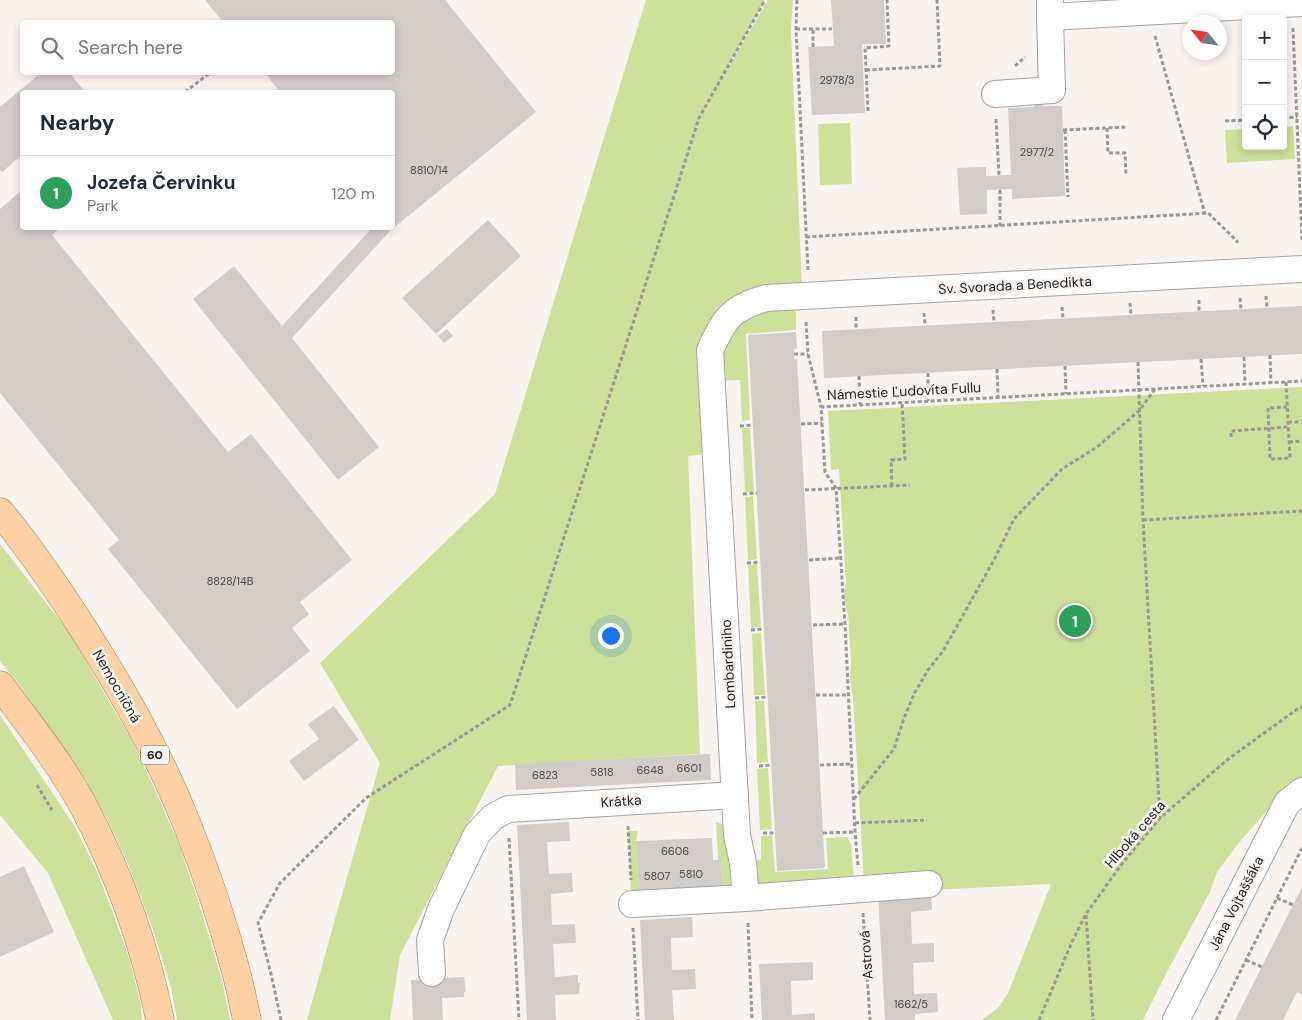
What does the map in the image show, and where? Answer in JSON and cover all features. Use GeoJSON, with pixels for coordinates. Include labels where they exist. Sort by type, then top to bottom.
{"type":"FeatureCollection","features":[{"type":"Feature","properties":{"kind":"main road","name":"Nemocničná"},"geometry":{"type":"LineString","coordinates":[[0,512],[56,586],[98,652],[160,765],[186,821],[210,887],[236,969],[247,1020]]}},
{"type":"Feature","properties":{"kind":"main road"},"geometry":{"type":"LineString","coordinates":[[0,685],[62,771],[83,806],[113,866],[136,927],[153,984],[160,1020]]}},
{"type":"Feature","properties":{"kind":"street"},"geometry":{"type":"LineString","coordinates":[[995,94],[1052,90],[1050,8],[1148,12],[1297,4]]}},
{"type":"Feature","properties":{"kind":"street","name":"Sv. Svorada a Benedikta"},"geometry":{"type":"LineString","coordinates":[[732,313],[750,303],[766,298],[1302,269]]}},
{"type":"Feature","properties":{"kind":"street","name":"Lombardiniho"},"geometry":{"type":"LineString","coordinates":[[732,313],[720,328],[710,350],[737,835],[746,898]]}},
{"type":"Feature","properties":{"kind":"street","name":"Jána Vojtaššáka"},"geometry":{"type":"LineString","coordinates":[[1176,1020],[1287,803],[1302,791]]}},
{"type":"Feature","properties":{"kind":"street","name":"Krátka"},"geometry":{"type":"LineString","coordinates":[[508,808],[735,795]]}},
{"type":"Feature","properties":{"kind":"street"},"geometry":{"type":"LineString","coordinates":[[432,973],[430,940],[441,909],[477,834],[493,817],[508,808]]}},
{"type":"Feature","properties":{"kind":"street"},"geometry":{"type":"LineString","coordinates":[[632,904],[746,898],[860,879],[929,884]]}},
{"type":"Feature","properties":{"kind":"path"},"geometry":{"type":"LineString","coordinates":[[281,1020],[258,923],[280,883],[366,798],[510,705],[700,118],[765,0]]}},
{"type":"Feature","properties":{"kind":"path"},"geometry":{"type":"LineString","coordinates":[[797,0],[796,29],[806,237],[808,354],[821,407]]}},
{"type":"Feature","properties":{"kind":"path"},"geometry":{"type":"LineString","coordinates":[[868,111],[865,48],[889,46],[887,0]]}},
{"type":"Feature","properties":{"kind":"path"},"geometry":{"type":"LineString","coordinates":[[866,70],[940,66],[937,0]]}},
{"type":"Feature","properties":{"kind":"path"},"geometry":{"type":"LineString","coordinates":[[1297,4],[1297,123],[1302,240]]}},
{"type":"Feature","properties":{"kind":"path"},"geometry":{"type":"LineString","coordinates":[[1148,12],[1206,214]]}},
{"type":"Feature","properties":{"kind":"path"},"geometry":{"type":"LineString","coordinates":[[796,29],[832,29]]}},
{"type":"Feature","properties":{"kind":"path"},"geometry":{"type":"LineString","coordinates":[[813,29],[813,47]]}},
{"type":"Feature","properties":{"kind":"path"},"geometry":{"type":"LineString","coordinates":[[188,90],[207,75]]}},
{"type":"Feature","properties":{"kind":"path"},"geometry":{"type":"LineString","coordinates":[[1287,118],[1297,117]]}},
{"type":"Feature","properties":{"kind":"path"},"geometry":{"type":"LineString","coordinates":[[1225,121],[1242,120]]}},
{"type":"Feature","properties":{"kind":"path"},"geometry":{"type":"LineString","coordinates":[[1297,123],[1302,123]]}},
{"type":"Feature","properties":{"kind":"path"},"geometry":{"type":"LineString","coordinates":[[1068,197],[1064,130],[1126,127]]}},
{"type":"Feature","properties":{"kind":"path"},"geometry":{"type":"LineString","coordinates":[[1107,128],[1108,153],[1125,153],[1126,174]]}},
{"type":"Feature","properties":{"kind":"path"},"geometry":{"type":"LineString","coordinates":[[1000,190],[1000,226]]}},
{"type":"Feature","properties":{"kind":"path"},"geometry":{"type":"LineString","coordinates":[[806,237],[1208,213],[1237,243]]}},
{"type":"Feature","properties":{"kind":"path"},"geometry":{"type":"LineString","coordinates":[[794,354],[808,354]]}},
{"type":"Feature","properties":{"kind":"path"},"geometry":{"type":"LineString","coordinates":[[1270,355],[1271,383]]}},
{"type":"Feature","properties":{"kind":"path"},"geometry":{"type":"LineString","coordinates":[[1244,356],[1245,384]]}},
{"type":"Feature","properties":{"kind":"path"},"geometry":{"type":"LineString","coordinates":[[1201,359],[1203,386]]}},
{"type":"Feature","properties":{"kind":"path"},"geometry":{"type":"LineString","coordinates":[[1138,362],[1143,520],[1160,818]]}},
{"type":"Feature","properties":{"kind":"path"},"geometry":{"type":"LineString","coordinates":[[1065,366],[1066,394]]}},
{"type":"Feature","properties":{"kind":"path"},"geometry":{"type":"LineString","coordinates":[[996,369],[998,397]]}},
{"type":"Feature","properties":{"kind":"path"},"geometry":{"type":"LineString","coordinates":[[928,373],[928,401]]}},
{"type":"Feature","properties":{"kind":"path"},"geometry":{"type":"LineString","coordinates":[[859,376],[860,404]]}},
{"type":"Feature","properties":{"kind":"path","name":"Námestie Ľudovíta Fullu"},"geometry":{"type":"LineString","coordinates":[[860,879],[855,832],[836,488],[825,472],[821,407],[1302,381]]}},
{"type":"Feature","properties":{"kind":"path"},"geometry":{"type":"LineString","coordinates":[[1286,382],[1290,458],[1270,458],[1268,408],[1287,407]]}},
{"type":"Feature","properties":{"kind":"path"},"geometry":{"type":"LineString","coordinates":[[854,800],[894,749],[914,694],[928,670],[944,651],[994,560],[1014,519],[1062,469],[1096,447],[1139,411],[1155,389]]}},
{"type":"Feature","properties":{"kind":"path"},"geometry":{"type":"LineString","coordinates":[[892,486],[891,460],[905,459],[902,402]]}},
{"type":"Feature","properties":{"kind":"path"},"geometry":{"type":"LineString","coordinates":[[1288,422],[1302,422]]}},
{"type":"Feature","properties":{"kind":"path"},"geometry":{"type":"LineString","coordinates":[[801,424],[822,423]]}},
{"type":"Feature","properties":{"kind":"path"},"geometry":{"type":"LineString","coordinates":[[1231,437],[1231,431],[1288,427]]}},
{"type":"Feature","properties":{"kind":"path"},"geometry":{"type":"LineString","coordinates":[[1289,442],[1302,441]]}},
{"type":"Feature","properties":{"kind":"path"},"geometry":{"type":"LineString","coordinates":[[805,490],[910,485]]}},
{"type":"Feature","properties":{"kind":"path"},"geometry":{"type":"LineString","coordinates":[[1143,520],[1302,511]]}},
{"type":"Feature","properties":{"kind":"path"},"geometry":{"type":"LineString","coordinates":[[809,560],[840,558]]}},
{"type":"Feature","properties":{"kind":"path"},"geometry":{"type":"LineString","coordinates":[[812,625],[845,624]]}},
{"type":"Feature","properties":{"kind":"path"},"geometry":{"type":"LineString","coordinates":[[816,695],[848,695]]}},
{"type":"Feature","properties":{"kind":"path","name":"Hlboká cesta"},"geometry":{"type":"LineString","coordinates":[[1039,1020],[1086,914],[1121,865],[1160,818],[1227,760],[1302,707]]}},
{"type":"Feature","properties":{"kind":"path"},"geometry":{"type":"LineString","coordinates":[[820,765],[852,764]]}},
{"type":"Feature","properties":{"kind":"path"},"geometry":{"type":"LineString","coordinates":[[36,783],[56,815]]}},
{"type":"Feature","properties":{"kind":"path"},"geometry":{"type":"LineString","coordinates":[[508,808],[519,1020]]}},
{"type":"Feature","properties":{"kind":"path"},"geometry":{"type":"LineString","coordinates":[[855,823],[927,820]]}},
{"type":"Feature","properties":{"kind":"path"},"geometry":{"type":"LineString","coordinates":[[823,833],[855,832]]}},
{"type":"Feature","properties":{"kind":"path"},"geometry":{"type":"LineString","coordinates":[[1216,1020],[1302,848]]}},
{"type":"Feature","properties":{"kind":"path","name":"Astrová"},"geometry":{"type":"LineString","coordinates":[[860,879],[870,1020]]}},
{"type":"Feature","properties":{"kind":"path"},"geometry":{"type":"LineString","coordinates":[[746,898],[752,1020]]}},
{"type":"Feature","properties":{"kind":"path"},"geometry":{"type":"LineString","coordinates":[[1278,898],[1293,905]]}},
{"type":"Feature","properties":{"kind":"path"},"geometry":{"type":"LineString","coordinates":[[1086,914],[1093,1020]]}},
{"type":"Feature","properties":{"kind":"path"},"geometry":{"type":"LineString","coordinates":[[1246,960],[1262,967]]}},
{"type":"Feature","properties":{"kind":"green space"},"geometry":{"type":"Polygon","coordinates":[[[646,0],[765,0],[718,85],[768,0],[793,0],[791,30],[802,287],[730,305],[707,454],[688,456],[700,754],[498,766],[400,955],[390,1020],[307,1020],[380,763],[320,663],[495,494],[646,0]]]}},
{"type":"Feature","properties":{"kind":"green space"},"geometry":{"type":"Polygon","coordinates":[[[850,123],[852,184],[820,185],[818,124],[850,123]]]}},
{"type":"Feature","properties":{"kind":"green space"},"geometry":{"type":"Polygon","coordinates":[[[1293,126],[1295,159],[1227,163],[1225,130],[1242,129],[1242,150],[1287,150],[1287,127],[1293,126]]]}},
{"type":"Feature","properties":{"kind":"green space"},"geometry":{"type":"Polygon","coordinates":[[[790,306],[796,312],[796,330],[746,334],[750,420],[742,421],[740,380],[719,381],[722,353],[727,341],[739,324],[766,308],[790,306]]]}},
{"type":"Feature","properties":{"kind":"green space"},"geometry":{"type":"Polygon","coordinates":[[[1302,387],[1302,779],[1277,799],[1237,845],[1217,872],[1210,892],[1143,1020],[982,1020],[999,1007],[1009,991],[1051,884],[931,890],[864,882],[853,697],[850,679],[851,660],[848,615],[844,599],[846,582],[839,469],[831,470],[828,411],[1302,387]]]}},
{"type":"Feature","properties":{"kind":"green space"},"geometry":{"type":"Polygon","coordinates":[[[742,428],[750,428],[754,492],[745,492],[742,428]]]}},
{"type":"Feature","properties":{"kind":"green space"},"geometry":{"type":"Polygon","coordinates":[[[753,496],[757,559],[748,561],[745,497],[753,496]]]}},
{"type":"Feature","properties":{"kind":"green space"},"geometry":{"type":"Polygon","coordinates":[[[0,544],[69,632],[131,739],[180,847],[222,980],[230,1020],[177,1020],[171,987],[151,924],[126,859],[106,817],[82,774],[20,686],[0,661],[0,544]]]}},
{"type":"Feature","properties":{"kind":"green space"},"geometry":{"type":"Polygon","coordinates":[[[757,564],[761,627],[751,628],[748,565],[757,564]]]}},
{"type":"Feature","properties":{"kind":"green space"},"geometry":{"type":"Polygon","coordinates":[[[761,633],[765,695],[754,695],[752,634],[761,633]]]}},
{"type":"Feature","properties":{"kind":"green space"},"geometry":{"type":"Polygon","coordinates":[[[764,700],[768,762],[757,763],[755,701],[764,700]]]}},
{"type":"Feature","properties":{"kind":"green space"},"geometry":{"type":"Polygon","coordinates":[[[0,715],[74,825],[97,872],[130,961],[141,1005],[142,1020],[113,1020],[48,873],[0,815],[0,715]]]}},
{"type":"Feature","properties":{"kind":"green space"},"geometry":{"type":"Polygon","coordinates":[[[768,768],[772,829],[760,830],[757,769],[768,768]]]}},
{"type":"Feature","properties":{"kind":"green space"},"geometry":{"type":"Polygon","coordinates":[[[716,822],[723,825],[733,882],[729,887],[723,886],[721,860],[718,860],[716,822]]]}},
{"type":"Feature","properties":{"kind":"green space"},"geometry":{"type":"Polygon","coordinates":[[[628,831],[638,831],[636,841],[639,890],[631,891],[628,831]]]}},
{"type":"Feature","properties":{"kind":"green space"},"geometry":{"type":"Polygon","coordinates":[[[772,835],[775,872],[828,869],[826,838],[847,837],[851,844],[854,882],[772,889],[755,883],[748,862],[761,860],[761,836],[772,835]]]}},
{"type":"Feature","properties":{"kind":"building"},"geometry":{"type":"Polygon","coordinates":[[[205,0],[445,0],[536,112],[395,227],[395,90],[278,90],[266,75],[395,75],[395,20],[221,20],[205,0]]]}},
{"type":"Feature","properties":{"kind":"building"},"geometry":{"type":"Polygon","coordinates":[[[831,0],[884,0],[886,44],[862,44],[865,113],[812,115],[808,47],[834,46],[831,0]]]}},
{"type":"Feature","properties":{"kind":"building"},"geometry":{"type":"Polygon","coordinates":[[[38,75],[71,75],[83,90],[20,90],[38,75]]]}},
{"type":"Feature","properties":{"kind":"building"},"geometry":{"type":"Polygon","coordinates":[[[20,90],[20,157],[2,172],[0,170],[0,107],[20,90]]]}},
{"type":"Feature","properties":{"kind":"building"},"geometry":{"type":"Polygon","coordinates":[[[1034,101],[1042,101],[1043,106],[1062,106],[1065,196],[1012,199],[1012,189],[987,190],[987,214],[960,215],[957,168],[986,167],[986,176],[1011,175],[1008,108],[1034,107],[1034,101]]]}},
{"type":"Feature","properties":{"kind":"building"},"geometry":{"type":"Polygon","coordinates":[[[20,192],[20,230],[56,230],[52,235],[228,452],[251,434],[352,560],[300,602],[309,614],[292,628],[310,651],[237,709],[108,549],[119,540],[0,393],[0,209],[20,192]]]}},
{"type":"Feature","properties":{"kind":"building"},"geometry":{"type":"Polygon","coordinates":[[[488,220],[521,256],[436,334],[402,298],[488,220]]]}},
{"type":"Feature","properties":{"kind":"building"},"geometry":{"type":"Polygon","coordinates":[[[370,230],[391,230],[292,338],[379,447],[338,480],[193,299],[234,266],[282,326],[370,230]]]}},
{"type":"Feature","properties":{"kind":"building"},"geometry":{"type":"Polygon","coordinates":[[[1302,306],[1302,354],[824,378],[822,331],[1302,306]]]}},
{"type":"Feature","properties":{"kind":"building"},"geometry":{"type":"Polygon","coordinates":[[[447,329],[453,336],[444,343],[438,336],[447,329]]]}},
{"type":"Feature","properties":{"kind":"building"},"geometry":{"type":"Polygon","coordinates":[[[796,332],[797,349],[794,349],[794,359],[797,359],[825,868],[777,871],[748,335],[796,332]]]}},
{"type":"Feature","properties":{"kind":"building"},"geometry":{"type":"Polygon","coordinates":[[[334,706],[359,740],[304,781],[289,761],[319,739],[308,724],[334,706]]]}},
{"type":"Feature","properties":{"kind":"building"},"geometry":{"type":"Polygon","coordinates":[[[710,754],[711,780],[516,790],[515,764],[710,754]]]}},
{"type":"Feature","properties":{"kind":"building"},"geometry":{"type":"Polygon","coordinates":[[[569,822],[570,841],[547,842],[549,874],[572,873],[573,892],[551,894],[552,925],[575,924],[576,943],[553,944],[555,977],[578,975],[578,983],[580,983],[579,994],[555,995],[556,1020],[527,1020],[517,825],[569,822]]]}},
{"type":"Feature","properties":{"kind":"building"},"geometry":{"type":"Polygon","coordinates":[[[712,838],[713,860],[721,860],[723,886],[639,890],[636,841],[712,838]]]}},
{"type":"Feature","properties":{"kind":"building"},"geometry":{"type":"Polygon","coordinates":[[[24,866],[54,932],[0,957],[0,877],[24,866]]]}},
{"type":"Feature","properties":{"kind":"building"},"geometry":{"type":"Polygon","coordinates":[[[1302,887],[1302,994],[1297,992],[1283,1020],[1235,1020],[1302,887]]]}},
{"type":"Feature","properties":{"kind":"building"},"geometry":{"type":"Polygon","coordinates":[[[931,890],[932,910],[911,912],[912,944],[934,943],[934,962],[913,963],[914,994],[937,993],[938,1012],[915,1014],[915,1020],[885,1020],[878,893],[931,890]]]}},
{"type":"Feature","properties":{"kind":"building"},"geometry":{"type":"Polygon","coordinates":[[[692,917],[693,937],[671,938],[672,970],[695,969],[696,989],[672,990],[674,1020],[645,1020],[640,920],[692,917]]]}},
{"type":"Feature","properties":{"kind":"building"},"geometry":{"type":"Polygon","coordinates":[[[813,962],[813,980],[791,981],[792,1015],[815,1013],[815,1020],[762,1020],[759,964],[813,962]]]}},
{"type":"Feature","properties":{"kind":"building"},"geometry":{"type":"Polygon","coordinates":[[[464,977],[466,992],[464,992],[464,997],[442,998],[443,1020],[413,1020],[411,980],[464,977]]]}},
{"type":"Feature","properties":{"kind":"place","name":"Jozefa Červinku"},"geometry":{"type":"Point","coordinates":[1075,621]}}]}
